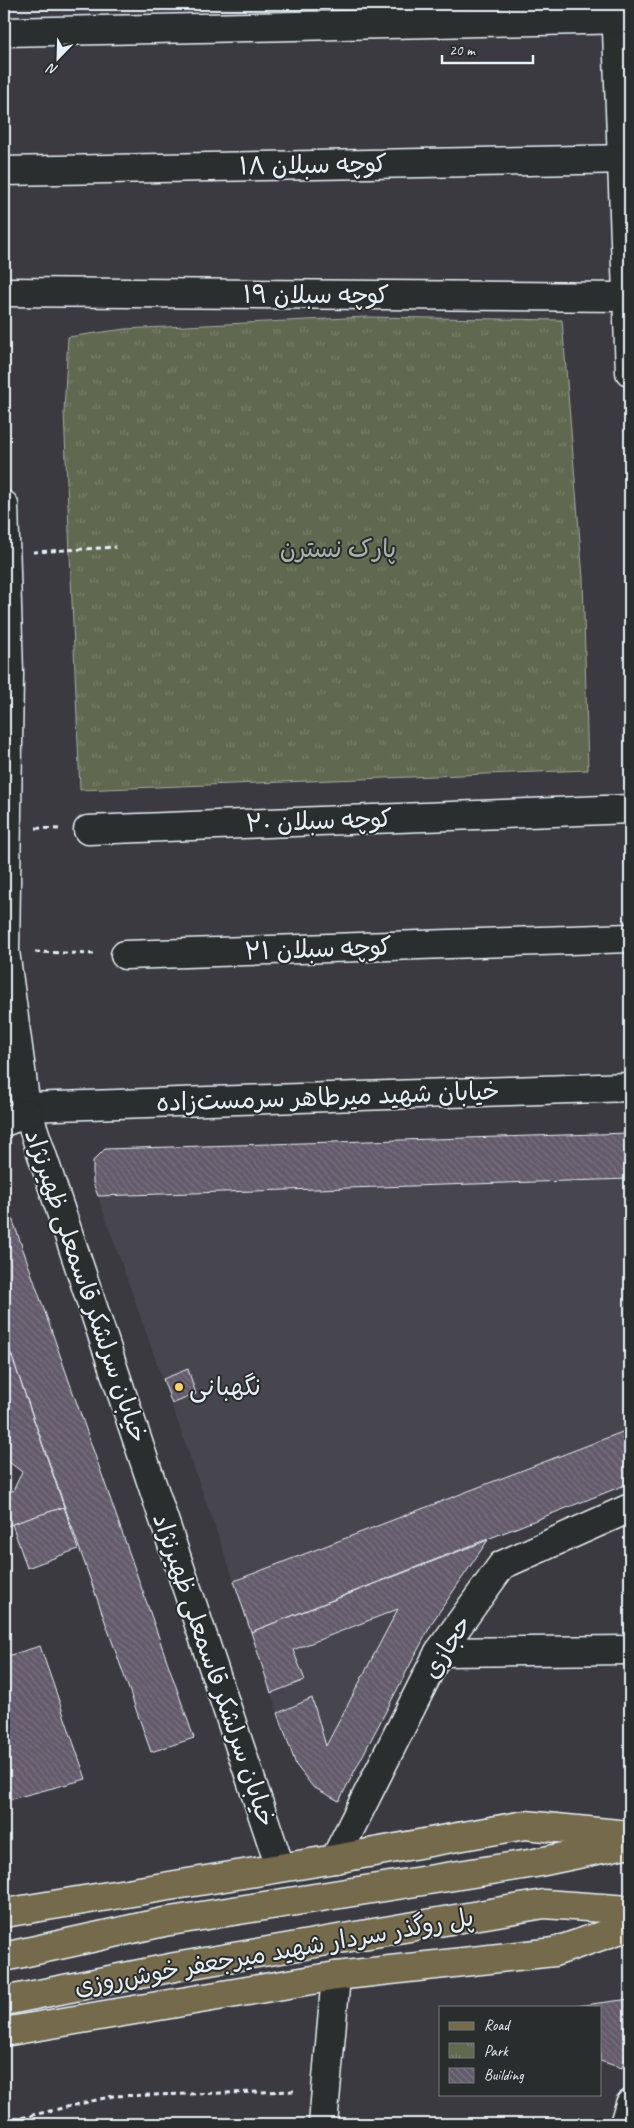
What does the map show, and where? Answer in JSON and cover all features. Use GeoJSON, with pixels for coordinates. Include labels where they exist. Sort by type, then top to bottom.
{"type":"FeatureCollection","features":[{"type":"Feature","properties":{"kind":"main road"},"geometry":{"type":"LineString","coordinates":[[4,1913],[335,1859],[525,1825],[630,1835]]}},
{"type":"Feature","properties":{"kind":"main road","name":"پل روگذر سردار شهید میرجعفر خوش‌روزی"},"geometry":{"type":"LineString","coordinates":[[4,1957],[164,1922],[535,1863],[630,1843]]}},
{"type":"Feature","properties":{"kind":"main road","name":"پل روگذر سردار شهید میرجعفر خوش‌روزی"},"geometry":{"type":"LineString","coordinates":[[4,2001],[175,1967],[544,1904],[630,1910]]}},
{"type":"Feature","properties":{"kind":"main road"},"geometry":{"type":"LineString","coordinates":[[4,2032],[336,1976],[554,1952],[630,1926]]}},
{"type":"Feature","properties":{"kind":"street"},"geometry":{"type":"LineString","coordinates":[[4,32],[621,14],[630,372]]}},
{"type":"Feature","properties":{"kind":"street","name":"کوچه سبلان ۱۸"},"geometry":{"type":"LineString","coordinates":[[4,171],[626,159]]}},
{"type":"Feature","properties":{"kind":"street","name":"کوچه سبلان ۱۹"},"geometry":{"type":"LineString","coordinates":[[4,292],[628,282]]}},
{"type":"Feature","properties":{"kind":"street","name":"خیابان سرلشکر قاسمعلی ظهیرنژاد"},"geometry":{"type":"LineString","coordinates":[[4,505],[6,707],[5,951],[19,1114],[280,1867]]}},
{"type":"Feature","properties":{"kind":"street","name":"کوچه سبلان ۲۰"},"geometry":{"type":"LineString","coordinates":[[88,830],[630,809]]}},
{"type":"Feature","properties":{"kind":"street","name":"کوچه سبلان ۲۱"},"geometry":{"type":"LineString","coordinates":[[125,955],[630,938]]}},
{"type":"Feature","properties":{"kind":"street","name":"خیابان شهید میرطاهر سرمست‌زاده"},"geometry":{"type":"LineString","coordinates":[[19,1114],[630,1087]]}},
{"type":"Feature","properties":{"kind":"street","name":"حجازی"},"geometry":{"type":"LineString","coordinates":[[335,1859],[439,1652],[502,1565],[630,1508]]}},
{"type":"Feature","properties":{"kind":"street"},"geometry":{"type":"LineString","coordinates":[[439,1652],[630,1650]]}},
{"type":"Feature","properties":{"kind":"street"},"geometry":{"type":"LineString","coordinates":[[323,2124],[336,1976]]}},
{"type":"Feature","properties":{"kind":"street"},"geometry":{"type":"LineString","coordinates":[[624,2124],[630,2104]]}},
{"type":"Feature","properties":{"kind":"path"},"geometry":{"type":"LineString","coordinates":[[5,553],[116,547]]}},
{"type":"Feature","properties":{"kind":"path"},"geometry":{"type":"LineString","coordinates":[[6,827],[88,830]]}},
{"type":"Feature","properties":{"kind":"path"},"geometry":{"type":"LineString","coordinates":[[5,951],[125,955]]}},
{"type":"Feature","properties":{"kind":"path"},"geometry":{"type":"LineString","coordinates":[[4,2122],[112,2096],[326,2090]]}},
{"type":"Feature","properties":{"kind":"shaded area"},"geometry":{"type":"Polygon","coordinates":[[[630,1133],[630,1483],[488,1540],[433,1621],[313,1787],[296,1765],[234,1581],[93,1183],[93,1161],[105,1149],[630,1133]]]}},
{"type":"Feature","properties":{"kind":"green space","name":"پارک نسترن"},"geometry":{"type":"Polygon","coordinates":[[[367,317],[562,320],[583,578],[588,770],[80,790],[64,412],[68,337],[125,329],[367,317]]]}},
{"type":"Feature","properties":{"kind":"building"},"geometry":{"type":"Polygon","coordinates":[[[630,1133],[630,1179],[98,1196],[93,1183],[93,1161],[105,1149],[630,1133]]]}},
{"type":"Feature","properties":{"kind":"building"},"geometry":{"type":"Polygon","coordinates":[[[4,1195],[194,1738],[151,1752],[4,1334],[4,1195]]]}},
{"type":"Feature","properties":{"kind":"building"},"geometry":{"type":"Polygon","coordinates":[[[4,1334],[64,1507],[4,1527],[4,1491],[13,1491],[22,1472],[9,1462],[4,1449],[4,1334]]]}},
{"type":"Feature","properties":{"kind":"building","name":"نگهبانی"},"geometry":{"type":"Polygon","coordinates":[[[188,1369],[196,1394],[172,1404],[163,1379],[188,1369]]]}},
{"type":"Feature","properties":{"kind":"building"},"geometry":{"type":"Polygon","coordinates":[[[630,1429],[630,1483],[251,1632],[234,1581],[630,1429]]]}},
{"type":"Feature","properties":{"kind":"building"},"geometry":{"type":"Polygon","coordinates":[[[64,1507],[78,1549],[27,1568],[12,1524],[64,1507]]]}},
{"type":"Feature","properties":{"kind":"building"},"geometry":{"type":"Polygon","coordinates":[[[488,1540],[433,1621],[339,1801],[313,1787],[296,1765],[278,1713],[312,1698],[326,1746],[398,1609],[293,1650],[305,1680],[271,1693],[251,1632],[488,1540]]]}},
{"type":"Feature","properties":{"kind":"building"},"geometry":{"type":"Polygon","coordinates":[[[40,1646],[86,1779],[4,1801],[4,1657],[40,1646]]]}},
{"type":"Feature","properties":{"kind":"building"},"geometry":{"type":"Polygon","coordinates":[[[630,1999],[630,2041],[622,2068],[602,2062],[602,2006],[576,2006],[630,1999]]]}},
{"type":"Feature","properties":{"kind":"place","name":"نگهبانی"},"geometry":{"type":"Point","coordinates":[179,1387]}}]}
